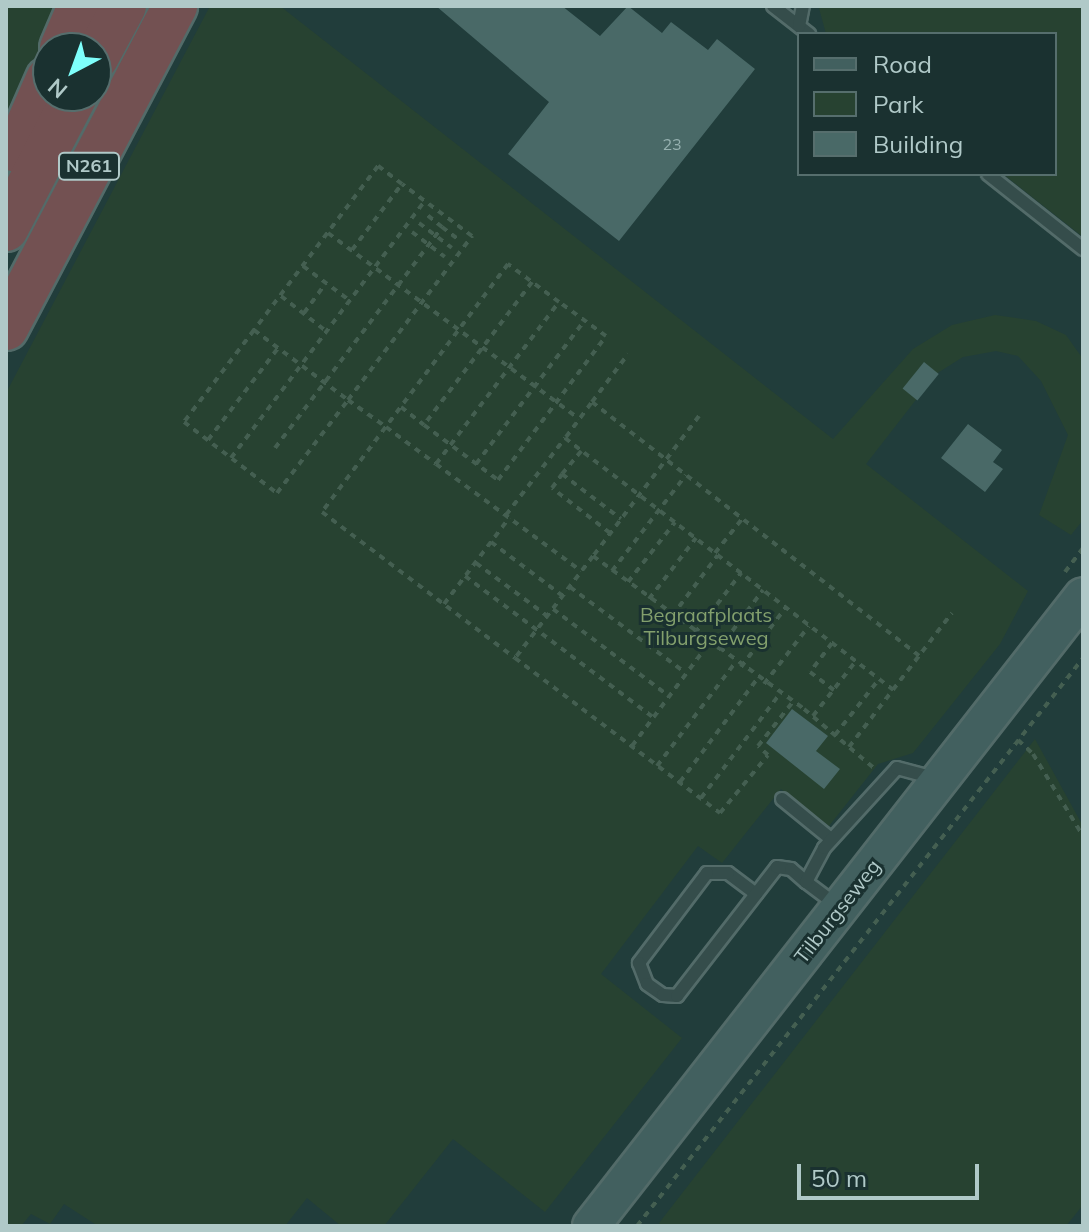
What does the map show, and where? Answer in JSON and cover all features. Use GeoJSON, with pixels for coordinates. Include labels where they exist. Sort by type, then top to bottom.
{"type":"FeatureCollection","features":[{"type":"Feature","properties":{"kind":"highway"},"geometry":{"type":"LineString","coordinates":[[69,32],[80,6]]}},
{"type":"Feature","properties":{"kind":"highway"},"geometry":{"type":"LineString","coordinates":[[110,32],[124,6]]}},
{"type":"Feature","properties":{"kind":"highway","name":"N261"},"geometry":{"type":"LineString","coordinates":[[6,328],[175,6]]}},
{"type":"Feature","properties":{"kind":"highway"},"geometry":{"type":"LineString","coordinates":[[6,174],[33,112]]}},
{"type":"Feature","properties":{"kind":"highway","name":"N261"},"geometry":{"type":"LineString","coordinates":[[6,229],[67,112]]}},
{"type":"Feature","properties":{"kind":"street","name":"Tilburgseweg"},"geometry":{"type":"LineString","coordinates":[[591,1226],[1083,596]]}},
{"type":"Feature","properties":{"kind":"lane"},"geometry":{"type":"LineString","coordinates":[[773,6],[804,30]]}},
{"type":"Feature","properties":{"kind":"lane"},"geometry":{"type":"LineString","coordinates":[[803,6],[804,30]]}},
{"type":"Feature","properties":{"kind":"lane"},"geometry":{"type":"LineString","coordinates":[[991,176],[1083,249]]}},
{"type":"Feature","properties":{"kind":"lane"},"geometry":{"type":"LineString","coordinates":[[806,882],[831,839],[897,768],[939,780]]}},
{"type":"Feature","properties":{"kind":"lane"},"geometry":{"type":"LineString","coordinates":[[782,799],[831,839]]}},
{"type":"Feature","properties":{"kind":"lane"},"geometry":{"type":"LineString","coordinates":[[756,894],[728,873],[707,873],[639,963],[647,984],[663,995],[677,996],[777,867],[791,869],[841,907]]}},
{"type":"Feature","properties":{"kind":"path"},"geometry":{"type":"LineString","coordinates":[[378,166],[402,184],[472,236],[277,493],[184,422],[378,166]]}},
{"type":"Feature","properties":{"kind":"path"},"geometry":{"type":"LineString","coordinates":[[352,250],[402,184]]}},
{"type":"Feature","properties":{"kind":"path"},"geometry":{"type":"LineString","coordinates":[[231,458],[425,201]]}},
{"type":"Feature","properties":{"kind":"path"},"geometry":{"type":"LineString","coordinates":[[425,213],[458,239]]}},
{"type":"Feature","properties":{"kind":"path"},"geometry":{"type":"LineString","coordinates":[[419,223],[452,248]]}},
{"type":"Feature","properties":{"kind":"path"},"geometry":{"type":"LineString","coordinates":[[275,448],[442,227]]}},
{"type":"Feature","properties":{"kind":"path"},"geometry":{"type":"LineString","coordinates":[[412,232],[445,257]]}},
{"type":"Feature","properties":{"kind":"path"},"geometry":{"type":"LineString","coordinates":[[328,233],[579,419]]}},
{"type":"Feature","properties":{"kind":"path"},"geometry":{"type":"LineString","coordinates":[[401,407],[498,480],[606,336],[508,264],[322,512],[720,813],[768,755],[758,746],[793,702]]}},
{"type":"Feature","properties":{"kind":"path"},"geometry":{"type":"LineString","coordinates":[[303,266],[350,300]]}},
{"type":"Feature","properties":{"kind":"path"},"geometry":{"type":"LineString","coordinates":[[424,425],[532,282]]}},
{"type":"Feature","properties":{"kind":"path"},"geometry":{"type":"LineString","coordinates":[[303,313],[326,283]]}},
{"type":"Feature","properties":{"kind":"path"},"geometry":{"type":"LineString","coordinates":[[280,296],[326,331]]}},
{"type":"Feature","properties":{"kind":"path"},"geometry":{"type":"LineString","coordinates":[[436,464],[559,302]]}},
{"type":"Feature","properties":{"kind":"path"},"geometry":{"type":"LineString","coordinates":[[476,464],[584,321]]}},
{"type":"Feature","properties":{"kind":"path"},"geometry":{"type":"LineString","coordinates":[[254,330],[581,571]]}},
{"type":"Feature","properties":{"kind":"path"},"geometry":{"type":"LineString","coordinates":[[208,440],[278,348]]}},
{"type":"Feature","properties":{"kind":"path"},"geometry":{"type":"LineString","coordinates":[[444,604],[628,354]]}},
{"type":"Feature","properties":{"kind":"path"},"geometry":{"type":"LineString","coordinates":[[592,402],[919,656]]}},
{"type":"Feature","properties":{"kind":"path"},"geometry":{"type":"LineString","coordinates":[[515,658],[699,416]]}},
{"type":"Feature","properties":{"kind":"path"},"geometry":{"type":"LineString","coordinates":[[565,438],[893,690]]}},
{"type":"Feature","properties":{"kind":"path"},"geometry":{"type":"LineString","coordinates":[[546,495],[582,451]]}},
{"type":"Feature","properties":{"kind":"path"},"geometry":{"type":"LineString","coordinates":[[562,474],[621,519]]}},
{"type":"Feature","properties":{"kind":"path"},"geometry":{"type":"LineString","coordinates":[[612,571],[686,475]]}},
{"type":"Feature","properties":{"kind":"path"},"geometry":{"type":"LineString","coordinates":[[552,488],[610,533]]}},
{"type":"Feature","properties":{"kind":"path"},"geometry":{"type":"LineString","coordinates":[[672,616],[742,519]]}},
{"type":"Feature","properties":{"kind":"path"},"geometry":{"type":"LineString","coordinates":[[628,582],[675,522]]}},
{"type":"Feature","properties":{"kind":"path"},"geometry":{"type":"LineString","coordinates":[[649,599],[696,538]]}},
{"type":"Feature","properties":{"kind":"path"},"geometry":{"type":"LineString","coordinates":[[491,542],[563,596]]}},
{"type":"Feature","properties":{"kind":"path"},"geometry":{"type":"LineString","coordinates":[[593,556],[757,679],[813,716],[886,778]]}},
{"type":"Feature","properties":{"kind":"path"},"geometry":{"type":"LineString","coordinates":[[476,563],[547,616]]}},
{"type":"Feature","properties":{"kind":"path"},"geometry":{"type":"LineString","coordinates":[[695,633],[741,573]]}},
{"type":"Feature","properties":{"kind":"path"},"geometry":{"type":"LineString","coordinates":[[465,576],[653,717]]}},
{"type":"Feature","properties":{"kind":"path"},"geometry":{"type":"LineString","coordinates":[[570,587],[686,673]]}},
{"type":"Feature","properties":{"kind":"path"},"geometry":{"type":"LineString","coordinates":[[718,650],[763,590]]}},
{"type":"Feature","properties":{"kind":"path"},"geometry":{"type":"LineString","coordinates":[[657,766],[786,607]]}},
{"type":"Feature","properties":{"kind":"path"},"geometry":{"type":"LineString","coordinates":[[553,609],[669,696]]}},
{"type":"Feature","properties":{"kind":"path"},"geometry":{"type":"LineString","coordinates":[[849,747],[952,613]]}},
{"type":"Feature","properties":{"kind":"path"},"geometry":{"type":"LineString","coordinates":[[764,684],[809,625]]}},
{"type":"Feature","properties":{"kind":"path"},"geometry":{"type":"LineString","coordinates":[[632,746],[709,643]]}},
{"type":"Feature","properties":{"kind":"path"},"geometry":{"type":"LineString","coordinates":[[833,643],[810,672],[834,690]]}},
{"type":"Feature","properties":{"kind":"path","name":"Tilburgseweg"},"geometry":{"type":"LineString","coordinates":[[637,1226],[1083,658]]}},
{"type":"Feature","properties":{"kind":"path"},"geometry":{"type":"LineString","coordinates":[[813,716],[856,661]]}},
{"type":"Feature","properties":{"kind":"path"},"geometry":{"type":"LineString","coordinates":[[680,782],[757,679]]}},
{"type":"Feature","properties":{"kind":"path"},"geometry":{"type":"LineString","coordinates":[[835,735],[879,679]]}},
{"type":"Feature","properties":{"kind":"path"},"geometry":{"type":"LineString","coordinates":[[701,798],[780,694]]}},
{"type":"Feature","properties":{"kind":"path"},"geometry":{"type":"LineString","coordinates":[[1018,740],[1033,754],[1083,836]]}},
{"type":"Feature","properties":{"kind":"green space"},"geometry":{"type":"Polygon","coordinates":[[[6,6],[72,6],[60,32],[32,32],[32,93],[6,150],[6,6]]]}},
{"type":"Feature","properties":{"kind":"green space","name":"Begraafplaats Tilburgseweg"},"geometry":{"type":"Polygon","coordinates":[[[210,6],[280,6],[833,439],[913,349],[952,325],[995,315],[1036,321],[1066,335],[1083,359],[1083,520],[1071,535],[1039,515],[1068,435],[1041,381],[1018,356],[996,351],[963,357],[936,374],[866,464],[1028,591],[1000,644],[913,753],[878,764],[829,826],[781,789],[722,863],[698,846],[601,974],[682,1038],[545,1212],[453,1139],[384,1226],[341,1226],[307,1198],[285,1226],[98,1226],[64,1204],[50,1224],[31,1214],[21,1226],[6,1226],[6,393],[210,6]]]}},
{"type":"Feature","properties":{"kind":"green space"},"geometry":{"type":"Polygon","coordinates":[[[1083,6],[1083,237],[1006,176],[1057,176],[1057,32],[825,32],[819,8],[1083,6]]]}},
{"type":"Feature","properties":{"kind":"green space"},"geometry":{"type":"Polygon","coordinates":[[[1035,739],[1083,826],[1083,1205],[1066,1226],[662,1226],[659,1223],[1035,739]]]}},
{"type":"Feature","properties":{"kind":"building"},"geometry":{"type":"Polygon","coordinates":[[[436,6],[562,6],[600,36],[628,6],[662,33],[671,22],[708,50],[717,39],[755,69],[619,241],[508,154],[549,102],[436,6]]]}},
{"type":"Feature","properties":{"kind":"building"},"geometry":{"type":"Polygon","coordinates":[[[924,362],[939,374],[917,400],[903,388],[924,362]]]}},
{"type":"Feature","properties":{"kind":"building"},"geometry":{"type":"Polygon","coordinates":[[[968,424],[1002,450],[993,462],[1003,469],[985,492],[941,458],[968,424]]]}},
{"type":"Feature","properties":{"kind":"building"},"geometry":{"type":"Polygon","coordinates":[[[792,709],[828,736],[816,751],[840,769],[824,789],[766,743],[792,709]]]}}]}
